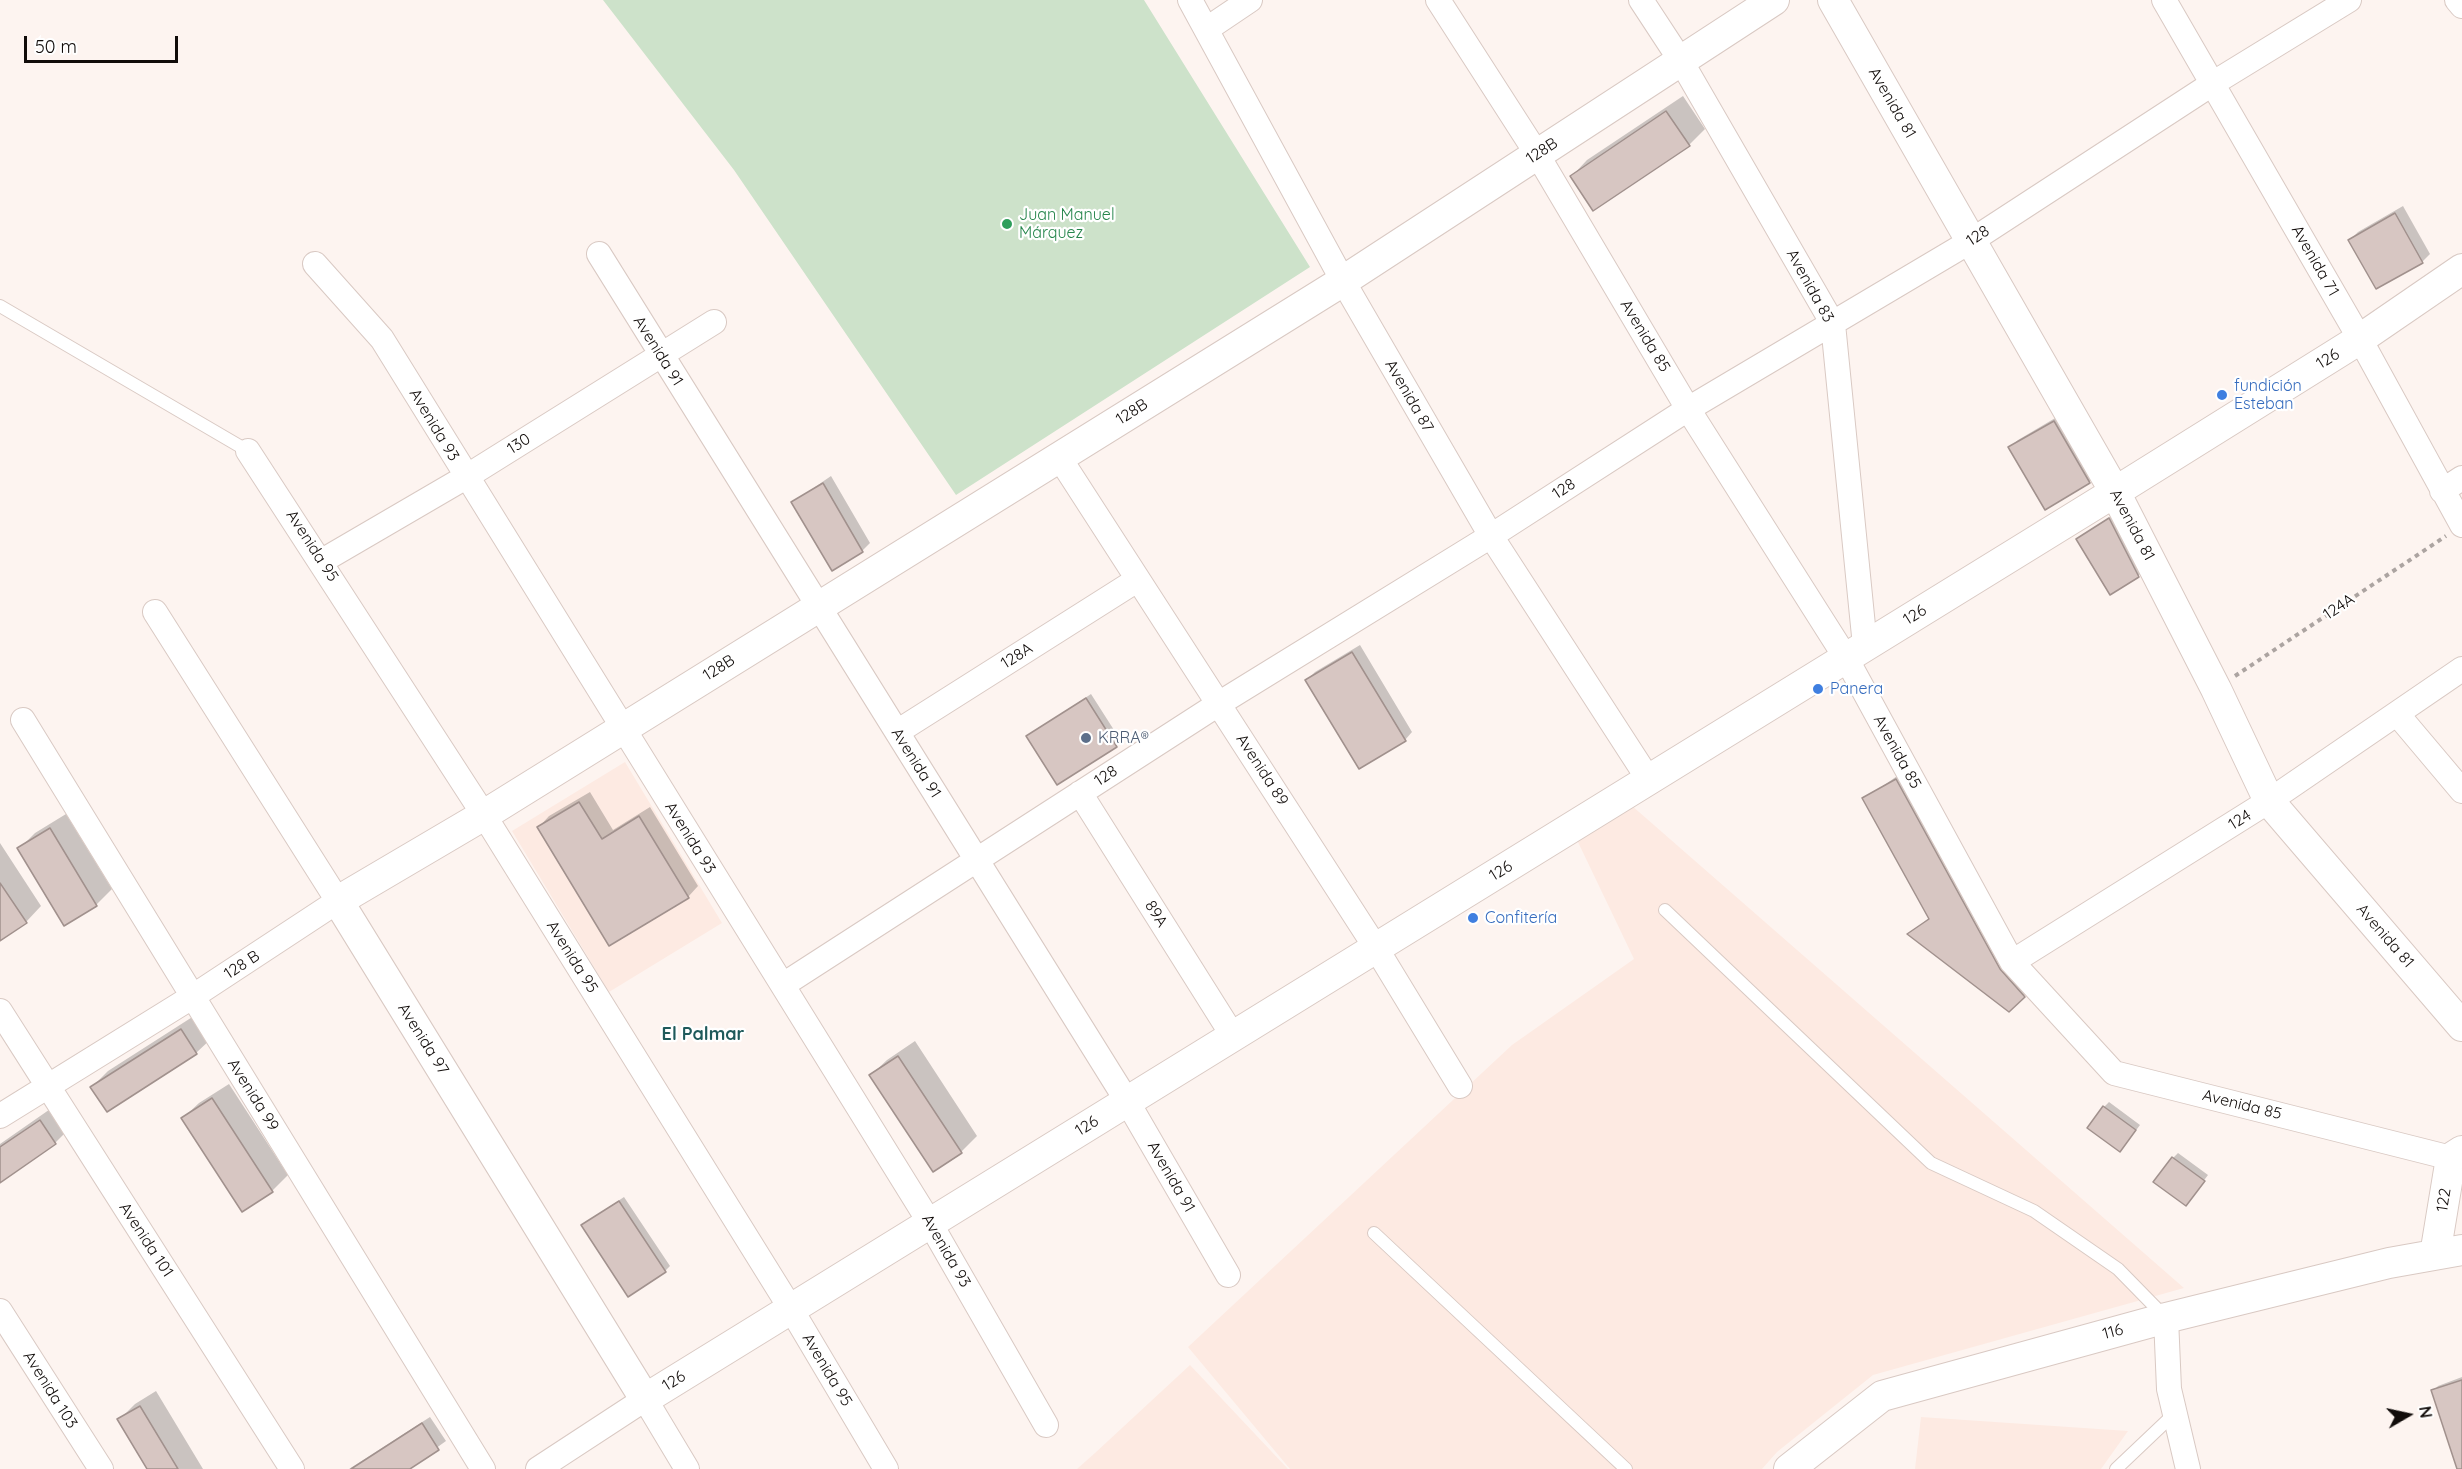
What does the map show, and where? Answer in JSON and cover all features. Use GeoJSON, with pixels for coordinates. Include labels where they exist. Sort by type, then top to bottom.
{"type":"FeatureCollection","features":[{"type":"Feature","properties":{"kind":"street","name":"Avenida 87"},"geometry":{"type":"LineString","coordinates":[[1190,0],[1343,281],[1491,537],[1649,780]]}},
{"type":"Feature","properties":{"kind":"street"},"geometry":{"type":"LineString","coordinates":[[1207,29],[1250,0]]}},
{"type":"Feature","properties":{"kind":"street","name":"Avenida 85"},"geometry":{"type":"LineString","coordinates":[[1438,0],[1537,154],[1688,409],[1856,652],[2012,962],[2114,1073],[2456,1155]]}},
{"type":"Feature","properties":{"kind":"street","name":"Avenida 83"},"geometry":{"type":"LineString","coordinates":[[1641,0],[1681,61],[1833,324],[1856,652]]}},
{"type":"Feature","properties":{"kind":"street","name":"128B"},"geometry":{"type":"LineString","coordinates":[[484,815],[1343,281],[1774,0]]}},
{"type":"Feature","properties":{"kind":"street","name":"Avenida 81"},"geometry":{"type":"LineString","coordinates":[[1833,0],[2115,492],[2217,689],[2269,801],[2462,1026]]}},
{"type":"Feature","properties":{"kind":"street","name":"Avenida 71"},"geometry":{"type":"LineString","coordinates":[[2164,0],[2360,339],[2452,485],[2457,528]]}},
{"type":"Feature","properties":{"kind":"street","name":"128"},"geometry":{"type":"LineString","coordinates":[[783,986],[1080,793],[1491,537],[1688,409],[1971,241],[2212,84],[2349,0]]}},
{"type":"Feature","properties":{"kind":"street"},"geometry":{"type":"LineString","coordinates":[[2457,0],[2462,6]]}},
{"type":"Feature","properties":{"kind":"street","name":"Avenida 91"},"geometry":{"type":"LineString","coordinates":[[599,254],[1127,1101],[1228,1275]]}},
{"type":"Feature","properties":{"kind":"street","name":"Avenida 93"},"geometry":{"type":"LineString","coordinates":[[315,264],[382,339],[930,1223],[1046,1425]]}},
{"type":"Feature","properties":{"kind":"street","name":"126"},"geometry":{"type":"LineString","coordinates":[[538,1469],[645,1399],[2115,492],[2360,339],[2462,269]]}},
{"type":"Feature","properties":{"kind":"street","name":"130"},"geometry":{"type":"LineString","coordinates":[[322,561],[466,477],[714,322]]}},
{"type":"Feature","properties":{"kind":"street","name":"Avenida 95"},"geometry":{"type":"LineString","coordinates":[[248,451],[322,561],[484,815],[791,1309],[886,1469]]}},
{"type":"Feature","properties":{"kind":"street","name":"Avenida 89"},"geometry":{"type":"LineString","coordinates":[[1059,457],[1376,948],[1460,1086]]}},
{"type":"Feature","properties":{"kind":"street","name":"128A"},"geometry":{"type":"LineString","coordinates":[[897,732],[1137,580]]}},
{"type":"Feature","properties":{"kind":"street","name":"Avenida 97"},"geometry":{"type":"LineString","coordinates":[[155,612],[338,902],[687,1469]]}},
{"type":"Feature","properties":{"kind":"street","name":"124"},"geometry":{"type":"LineString","coordinates":[[2012,962],[2269,801],[2398,715],[2462,669]]}},
{"type":"Feature","properties":{"kind":"street"},"geometry":{"type":"LineString","coordinates":[[2398,715],[2462,791]]}},
{"type":"Feature","properties":{"kind":"street","name":"Avenida 99"},"geometry":{"type":"LineString","coordinates":[[23,720],[483,1469]]}},
{"type":"Feature","properties":{"kind":"street","name":"89A"},"geometry":{"type":"LineString","coordinates":[[1080,793],[1233,1036]]}},
{"type":"Feature","properties":{"kind":"street","name":"128 B"},"geometry":{"type":"LineString","coordinates":[[0,1116],[192,997],[338,902],[484,815]]}},
{"type":"Feature","properties":{"kind":"street","name":"Avenida 101"},"geometry":{"type":"LineString","coordinates":[[0,1011],[292,1469]]}},
{"type":"Feature","properties":{"kind":"street","name":"122"},"geometry":{"type":"LineString","coordinates":[[2448,1252],[2456,1155]]}},
{"type":"Feature","properties":{"kind":"street","name":"116"},"geometry":{"type":"LineString","coordinates":[[1789,1469],[1882,1396],[2166,1318],[2389,1263],[2448,1252]]}},
{"type":"Feature","properties":{"kind":"street","name":"Avenida 103"},"geometry":{"type":"LineString","coordinates":[[0,1311],[101,1469]]}},
{"type":"Feature","properties":{"kind":"street"},"geometry":{"type":"LineString","coordinates":[[2166,1318],[2169,1389],[2188,1469]]}},
{"type":"Feature","properties":{"kind":"lane"},"geometry":{"type":"LineString","coordinates":[[0,306],[248,451]]}},
{"type":"Feature","properties":{"kind":"lane"},"geometry":{"type":"LineString","coordinates":[[1665,910],[1931,1163],[2034,1211],[2118,1269],[2166,1318]]}},
{"type":"Feature","properties":{"kind":"lane"},"geometry":{"type":"LineString","coordinates":[[1374,1233],[1626,1469]]}},
{"type":"Feature","properties":{"kind":"lane"},"geometry":{"type":"LineString","coordinates":[[2116,1469],[2174,1414],[2169,1389]]}},
{"type":"Feature","properties":{"kind":"path","name":"124A"},"geometry":{"type":"LineString","coordinates":[[2217,689],[2457,528]]}},
{"type":"Feature","properties":{"kind":"shaded area"},"geometry":{"type":"Polygon","coordinates":[[[625,762],[722,923],[609,992],[512,831],[625,762]]]}},
{"type":"Feature","properties":{"kind":"shaded area"},"geometry":{"type":"Polygon","coordinates":[[[1631,805],[2184,1288],[1873,1375],[1777,1452],[1762,1469],[1290,1469],[1188,1347],[1512,1045],[1634,959],[1577,840],[1631,805]]]}},
{"type":"Feature","properties":{"kind":"shaded area"},"geometry":{"type":"Polygon","coordinates":[[[1190,1365],[1288,1469],[1077,1469],[1095,1453],[1190,1365]]]}},
{"type":"Feature","properties":{"kind":"shaded area"},"geometry":{"type":"Polygon","coordinates":[[[1921,1417],[2128,1431],[2101,1469],[1915,1469],[1921,1417]]]}},
{"type":"Feature","properties":{"kind":"green space","name":"Juan Manuel Márquez"},"geometry":{"type":"Polygon","coordinates":[[[603,0],[1144,0],[1310,267],[956,495],[734,170],[603,0]]]}},
{"type":"Feature","properties":{"kind":"building"},"geometry":{"type":"Polygon","coordinates":[[[1666,111],[1690,146],[1593,211],[1570,176],[1666,111]]]}},
{"type":"Feature","properties":{"kind":"building"},"geometry":{"type":"Polygon","coordinates":[[[2395,213],[2423,263],[2376,289],[2348,240],[2395,213]]]}},
{"type":"Feature","properties":{"kind":"building"},"geometry":{"type":"Polygon","coordinates":[[[2054,421],[2090,483],[2045,510],[2008,447],[2054,421]]]}},
{"type":"Feature","properties":{"kind":"building"},"geometry":{"type":"Polygon","coordinates":[[[823,483],[863,552],[832,571],[791,502],[823,483]]]}},
{"type":"Feature","properties":{"kind":"building"},"geometry":{"type":"Polygon","coordinates":[[[2109,518],[2139,577],[2110,595],[2076,539],[2109,518]]]}},
{"type":"Feature","properties":{"kind":"building"},"geometry":{"type":"Polygon","coordinates":[[[1352,652],[1406,741],[1359,769],[1305,680],[1352,652]]]}},
{"type":"Feature","properties":{"kind":"building"},"geometry":{"type":"Polygon","coordinates":[[[1086,698],[1117,747],[1057,785],[1026,736],[1086,698]]]}},
{"type":"Feature","properties":{"kind":"building"},"geometry":{"type":"Polygon","coordinates":[[[1896,779],[2000,969],[2025,997],[2009,1012],[1907,934],[1929,919],[1862,798],[1896,779]]]}},
{"type":"Feature","properties":{"kind":"building"},"geometry":{"type":"Polygon","coordinates":[[[579,802],[602,839],[639,816],[689,898],[609,946],[537,827],[579,802]]]}},
{"type":"Feature","properties":{"kind":"building"},"geometry":{"type":"Polygon","coordinates":[[[50,828],[97,906],[64,926],[17,848],[50,828]]]}},
{"type":"Feature","properties":{"kind":"building"},"geometry":{"type":"Polygon","coordinates":[[[0,883],[27,923],[0,941],[0,883]]]}},
{"type":"Feature","properties":{"kind":"building"},"geometry":{"type":"Polygon","coordinates":[[[181,1029],[197,1054],[107,1112],[90,1087],[181,1029]]]}},
{"type":"Feature","properties":{"kind":"building"},"geometry":{"type":"Polygon","coordinates":[[[898,1056],[962,1153],[933,1172],[869,1075],[898,1056]]]}},
{"type":"Feature","properties":{"kind":"building"},"geometry":{"type":"Polygon","coordinates":[[[212,1098],[273,1192],[242,1212],[181,1118],[212,1098]]]}},
{"type":"Feature","properties":{"kind":"building"},"geometry":{"type":"Polygon","coordinates":[[[2103,1106],[2136,1130],[2120,1152],[2087,1128],[2103,1106]]]}},
{"type":"Feature","properties":{"kind":"building"},"geometry":{"type":"Polygon","coordinates":[[[40,1120],[56,1144],[0,1183],[0,1147],[40,1120]]]}},
{"type":"Feature","properties":{"kind":"building"},"geometry":{"type":"Polygon","coordinates":[[[2172,1157],[2205,1181],[2186,1206],[2153,1182],[2172,1157]]]}},
{"type":"Feature","properties":{"kind":"building"},"geometry":{"type":"Polygon","coordinates":[[[619,1201],[666,1272],[628,1297],[581,1225],[619,1201]]]}},
{"type":"Feature","properties":{"kind":"building"},"geometry":{"type":"Polygon","coordinates":[[[2462,1380],[2462,1469],[2457,1469],[2431,1390],[2462,1380]]]}},
{"type":"Feature","properties":{"kind":"building"},"geometry":{"type":"Polygon","coordinates":[[[140,1406],[178,1469],[147,1469],[117,1419],[140,1406]]]}},
{"type":"Feature","properties":{"kind":"building"},"geometry":{"type":"Polygon","coordinates":[[[422,1423],[439,1450],[410,1469],[351,1469],[422,1423]]]}},
{"type":"Feature","properties":{"kind":"place","name":"Juan Manuel Márquez"},"geometry":{"type":"Point","coordinates":[1007,224]}},
{"type":"Feature","properties":{"kind":"place","name":"fundición Esteban"},"geometry":{"type":"Point","coordinates":[2222,395]}},
{"type":"Feature","properties":{"kind":"place","name":"Panera"},"geometry":{"type":"Point","coordinates":[1818,689]}},
{"type":"Feature","properties":{"kind":"place","name":"KRRA®"},"geometry":{"type":"Point","coordinates":[1086,738]}},
{"type":"Feature","properties":{"kind":"place","name":"Confitería"},"geometry":{"type":"Point","coordinates":[1473,918]}},
{"type":"Feature","properties":{"kind":"district","name":"El Palmar"},"geometry":{"type":"Point","coordinates":[703,1035]}}]}
